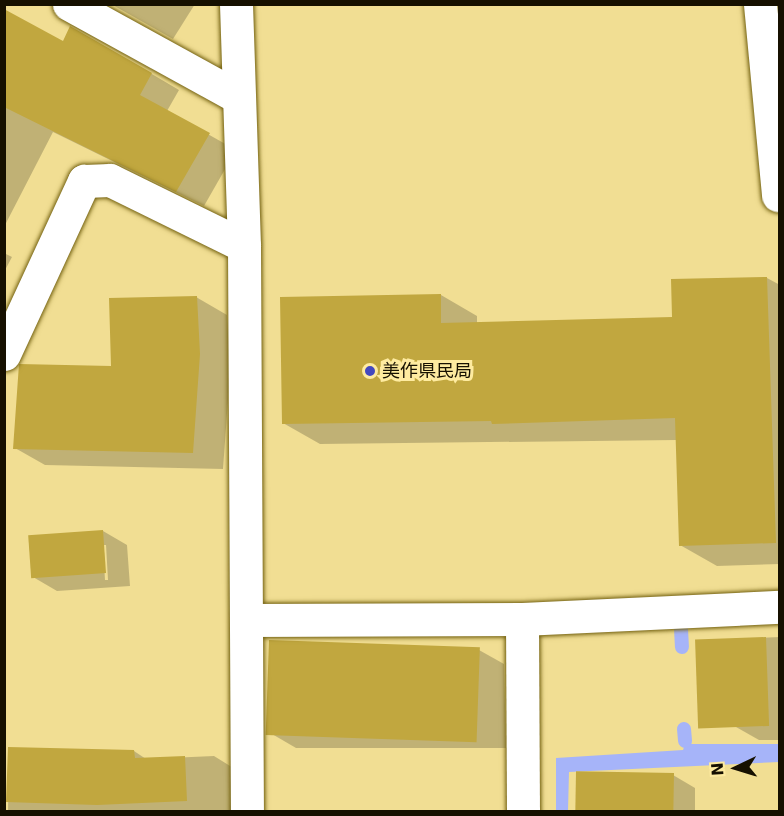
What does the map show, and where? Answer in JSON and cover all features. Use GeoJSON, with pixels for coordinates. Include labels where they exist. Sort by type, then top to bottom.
{"type":"FeatureCollection","features":[{"type":"Feature","properties":{"kind":"street"},"geometry":{"type":"LineString","coordinates":[[69,4],[238,97]]}},
{"type":"Feature","properties":{"kind":"street"},"geometry":{"type":"LineString","coordinates":[[236,4],[244,246],[247,812]]}},
{"type":"Feature","properties":{"kind":"street"},"geometry":{"type":"LineString","coordinates":[[767,7],[778,195]]}},
{"type":"Feature","properties":{"kind":"street"},"geometry":{"type":"LineString","coordinates":[[4,354],[84,181],[110,180],[244,246]]}},
{"type":"Feature","properties":{"kind":"street"},"geometry":{"type":"LineString","coordinates":[[246,620],[522,619],[780,607]]}},
{"type":"Feature","properties":{"kind":"street"},"geometry":{"type":"LineString","coordinates":[[522,619],[523,812]]}},
{"type":"Feature","properties":{"kind":"water"},"geometry":{"type":"Polygon","coordinates":[[[685,744],[779,744],[779,762],[569,772],[568,811],[556,811],[556,758],[683,750],[685,744]]]}},
{"type":"Feature","properties":{"kind":"building"},"geometry":{"type":"Polygon","coordinates":[[[4,9],[63,41],[70,26],[152,73],[140,95],[210,133],[176,192],[4,107],[4,9]]]}},
{"type":"Feature","properties":{"kind":"building"},"geometry":{"type":"Polygon","coordinates":[[[767,277],[776,543],[679,546],[675,418],[492,424],[491,421],[282,424],[280,297],[441,294],[441,323],[672,317],[671,279],[767,277]]]}},
{"type":"Feature","properties":{"kind":"building"},"geometry":{"type":"Polygon","coordinates":[[[197,296],[200,354],[193,453],[13,449],[19,364],[111,366],[109,298],[197,296]]]}},
{"type":"Feature","properties":{"kind":"building"},"geometry":{"type":"Polygon","coordinates":[[[103,530],[106,573],[31,578],[28,535],[103,530]]]}},
{"type":"Feature","properties":{"kind":"building"},"geometry":{"type":"Polygon","coordinates":[[[766,637],[769,726],[698,728],[695,639],[766,637]]]}},
{"type":"Feature","properties":{"kind":"building"},"geometry":{"type":"Polygon","coordinates":[[[269,640],[480,647],[477,742],[266,735],[269,640]]]}},
{"type":"Feature","properties":{"kind":"building"},"geometry":{"type":"Polygon","coordinates":[[[8,747],[134,750],[135,758],[185,756],[187,801],[97,805],[6,802],[8,747]]]}},
{"type":"Feature","properties":{"kind":"building"},"geometry":{"type":"Polygon","coordinates":[[[576,771],[674,773],[673,812],[575,810],[576,771]]]}},
{"type":"Feature","properties":{"kind":"waterway"},"geometry":{"type":"LineString","coordinates":[[681,629],[682,647]]}},
{"type":"Feature","properties":{"kind":"waterway"},"geometry":{"type":"LineString","coordinates":[[684,729],[685,741]]}},
{"type":"Feature","properties":{"kind":"place","name":"美作県民局"},"geometry":{"type":"Point","coordinates":[370,371]}}]}
